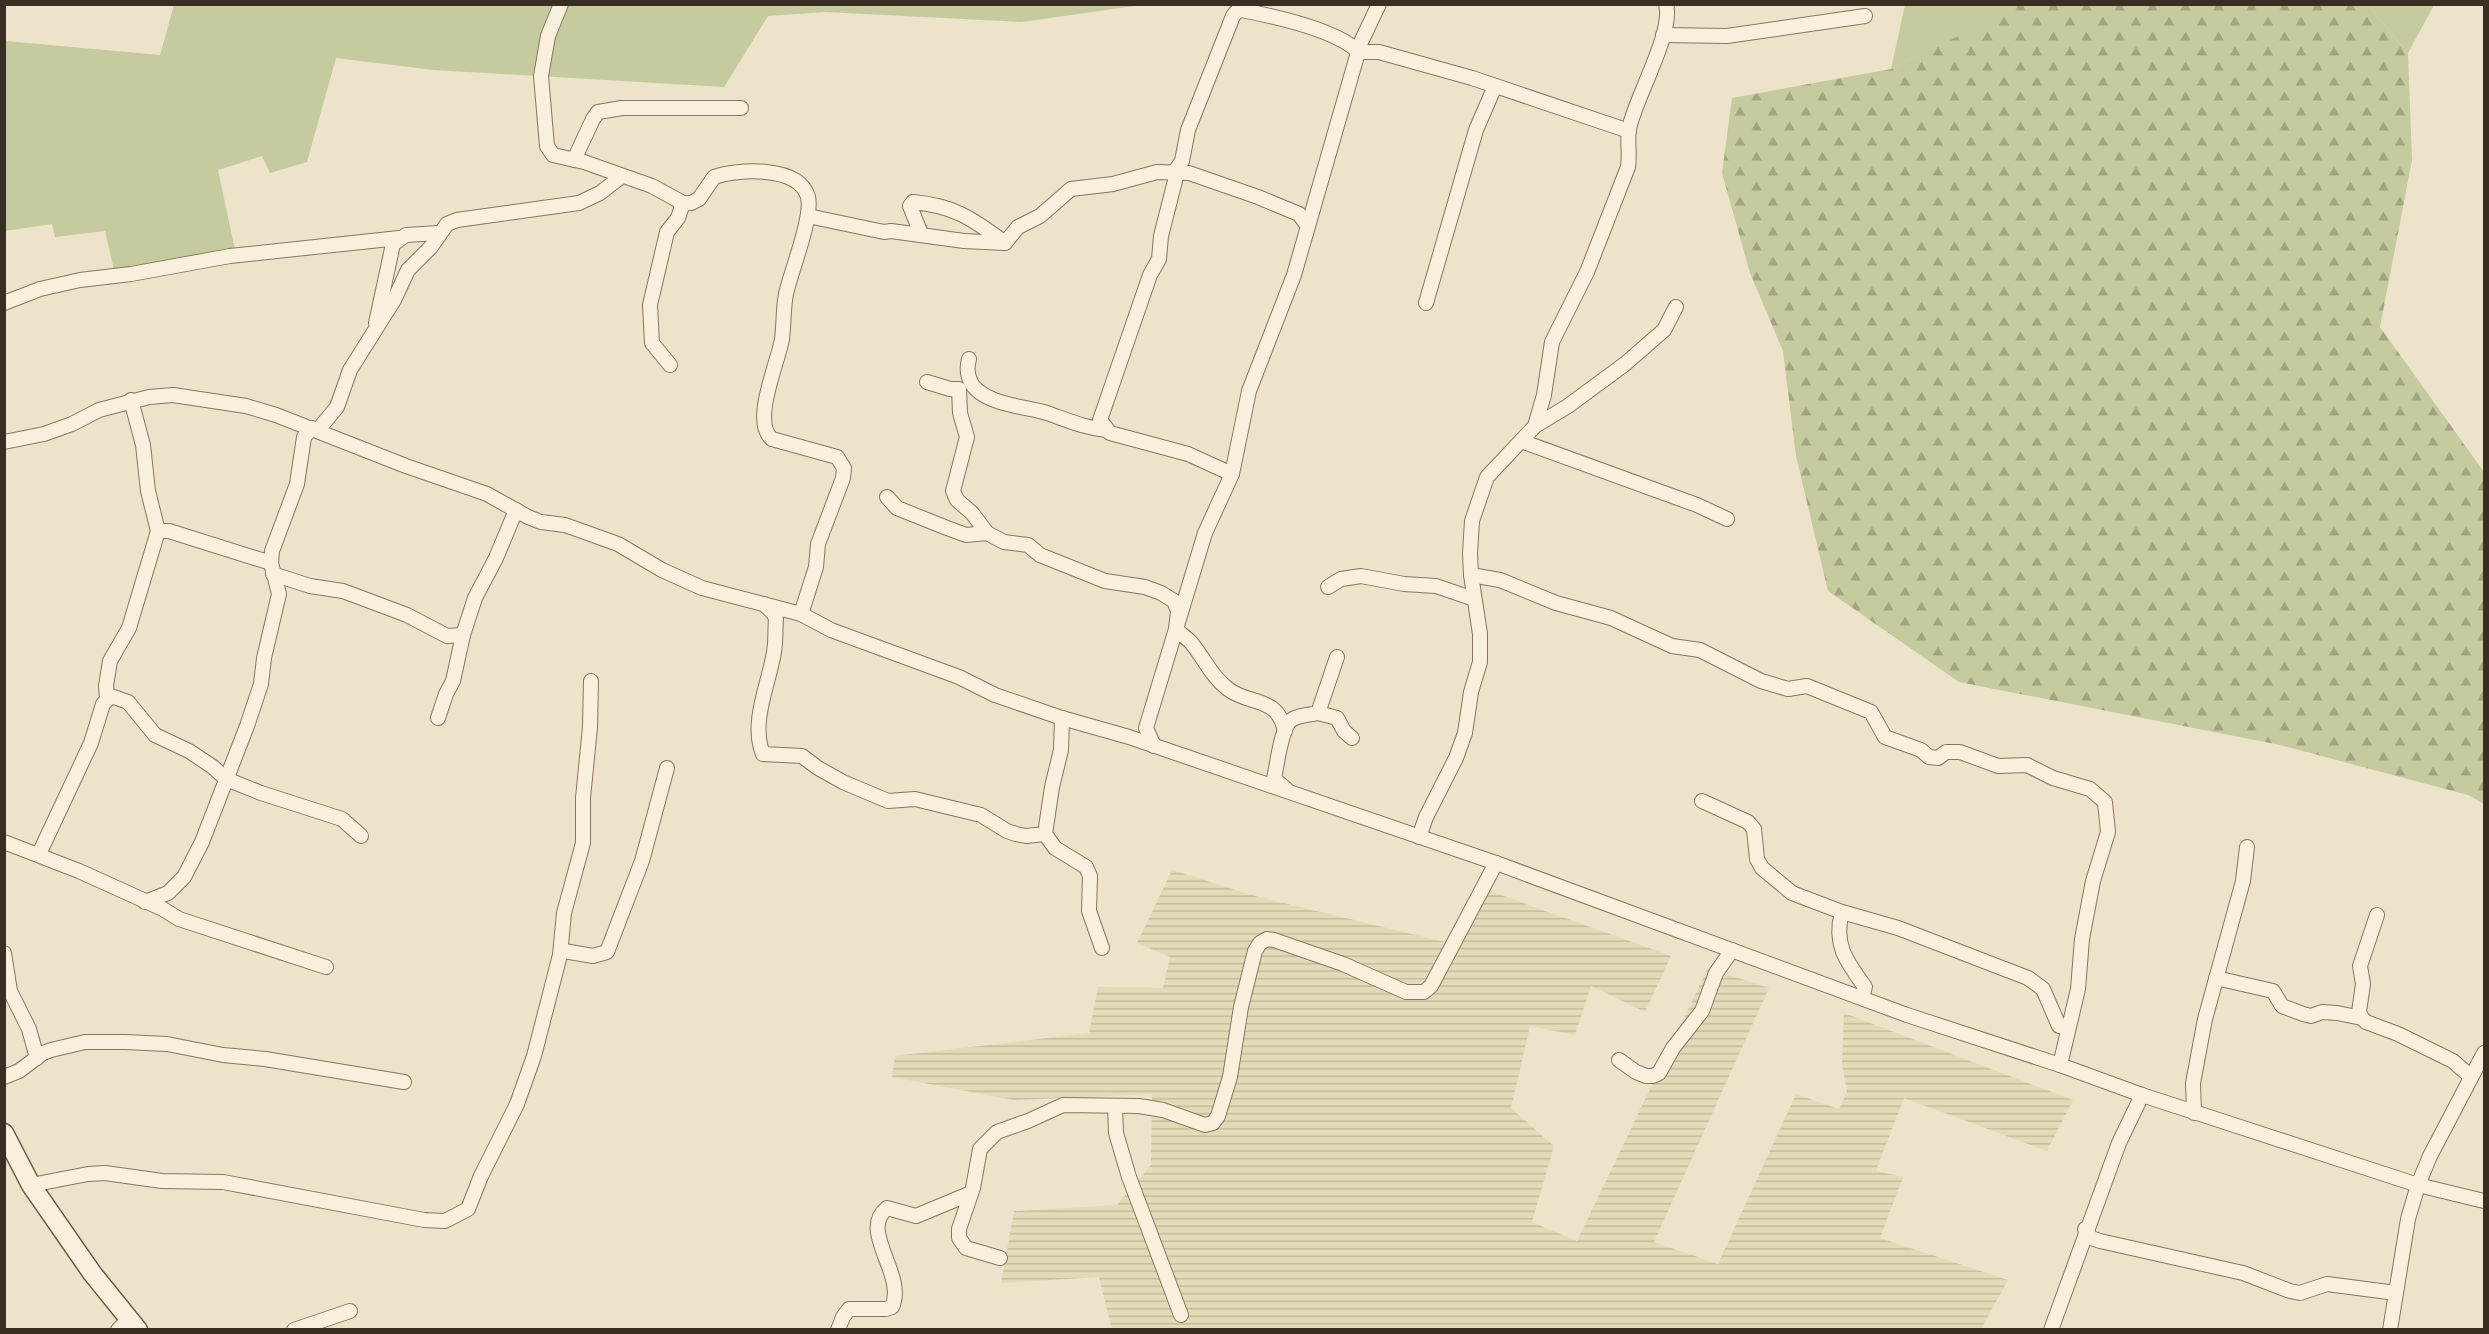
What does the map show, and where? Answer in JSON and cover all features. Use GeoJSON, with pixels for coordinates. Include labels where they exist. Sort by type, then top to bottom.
{"type":"FeatureCollection","features":[{"type":"Feature","properties":{"kind":"street"},"geometry":{"type":"LineString","coordinates":[[561,4],[548,36],[541,87],[549,152],[574,160],[608,178],[622,176],[652,186],[683,204],[699,199],[714,177],[752,171],[784,176],[805,189],[809,198],[808,216],[786,295],[781,343],[763,421],[767,435],[772,439],[837,457],[844,468],[843,478],[818,544],[816,567],[801,614]]}},
{"type":"Feature","properties":{"kind":"street"},"geometry":{"type":"LineString","coordinates":[[1154,746],[1146,728],[1205,533],[1232,474],[1249,391],[1294,275],[1357,46],[1379,4]]}},
{"type":"Feature","properties":{"kind":"street"},"geometry":{"type":"LineString","coordinates":[[1535,426],[1544,396],[1552,342],[1587,272],[1628,167],[1629,131],[1663,35],[1666,4]]}},
{"type":"Feature","properties":{"kind":"street"},"geometry":{"type":"LineString","coordinates":[[1106,430],[1100,420],[1101,414],[1150,275],[1159,260],[1161,236],[1181,170],[1184,143],[1236,12],[1262,14],[1289,21],[1357,46],[1495,86],[1629,131]]}},
{"type":"Feature","properties":{"kind":"street"},"geometry":{"type":"LineString","coordinates":[[1663,35],[1727,36],[1865,16]]}},
{"type":"Feature","properties":{"kind":"street"},"geometry":{"type":"LineString","coordinates":[[1426,303],[1476,130],[1495,86]]}},
{"type":"Feature","properties":{"kind":"street"},"geometry":{"type":"LineString","coordinates":[[574,160],[598,111],[622,108],[741,108]]}},
{"type":"Feature","properties":{"kind":"street"},"geometry":{"type":"LineString","coordinates":[[1005,243],[1018,227],[1040,216],[1071,189],[1113,184],[1149,173],[1181,170],[1292,210],[1299,214],[1307,225]]}},
{"type":"Feature","properties":{"kind":"street"},"geometry":{"type":"LineString","coordinates":[[145,902],[168,893],[184,878],[202,842],[261,684],[264,658],[279,594],[272,568],[272,551],[297,484],[304,437],[333,414],[350,370],[394,300],[408,270],[431,247],[447,224],[457,220],[589,200],[608,178]]}},
{"type":"Feature","properties":{"kind":"street"},"geometry":{"type":"LineString","coordinates":[[921,234],[911,212],[910,206],[913,202],[952,209],[973,219],[1005,243]]}},
{"type":"Feature","properties":{"kind":"street"},"geometry":{"type":"LineString","coordinates":[[670,365],[652,343],[650,305],[667,232],[678,218],[683,204]]}},
{"type":"Feature","properties":{"kind":"street"},"geometry":{"type":"LineString","coordinates":[[808,216],[867,229],[964,241],[1005,243]]}},
{"type":"Feature","properties":{"kind":"street"},"geometry":{"type":"LineString","coordinates":[[375,331],[386,268],[393,244],[405,235],[439,233]]}},
{"type":"Feature","properties":{"kind":"street"},"geometry":{"type":"LineString","coordinates":[[4,303],[40,289],[80,279],[131,274],[230,256],[399,238]]}},
{"type":"Feature","properties":{"kind":"street"},"geometry":{"type":"LineString","coordinates":[[1419,837],[1426,817],[1456,758],[1465,733],[1471,692],[1480,662],[1480,634],[1471,575],[1472,521],[1479,494],[1487,477],[1535,426],[1568,405],[1638,353],[1668,325],[1676,307]]}},
{"type":"Feature","properties":{"kind":"street"},"geometry":{"type":"LineString","coordinates":[[969,359],[968,374],[971,383],[978,391]]}},
{"type":"Feature","properties":{"kind":"street"},"geometry":{"type":"LineString","coordinates":[[927,382],[950,389],[978,391],[1002,402],[1044,412],[1090,429],[1106,430],[1188,454],[1232,474]]}},
{"type":"Feature","properties":{"kind":"street"},"geometry":{"type":"LineString","coordinates":[[959,389],[960,413],[967,437],[953,491],[957,500],[972,513],[987,533],[1004,542],[1028,545],[1040,555],[1105,581],[1145,587],[1161,593],[1174,601],[1178,611],[1176,629]]}},
{"type":"Feature","properties":{"kind":"street"},"geometry":{"type":"LineString","coordinates":[[4,442],[44,434],[72,424],[99,410],[130,400],[173,395],[246,406],[315,429],[406,466],[487,494],[541,522],[565,525],[618,544],[662,570],[702,588],[801,614],[840,633],[959,677],[995,695],[1062,718],[1129,737],[1496,863],[1907,1015],[2060,1065],[2194,1113],[2418,1185],[2484,1201]]}},
{"type":"Feature","properties":{"kind":"street"},"geometry":{"type":"LineString","coordinates":[[107,698],[106,686],[110,661],[129,628],[158,531],[148,491],[143,445],[130,400]]}},
{"type":"Feature","properties":{"kind":"street"},"geometry":{"type":"LineString","coordinates":[[1521,441],[1727,519]]}},
{"type":"Feature","properties":{"kind":"street"},"geometry":{"type":"LineString","coordinates":[[887,497],[897,508],[966,535],[987,533]]}},
{"type":"Feature","properties":{"kind":"street"},"geometry":{"type":"LineString","coordinates":[[438,718],[453,681],[463,635],[475,598],[496,558],[516,510]]}},
{"type":"Feature","properties":{"kind":"street"},"geometry":{"type":"LineString","coordinates":[[158,531],[168,531],[272,568],[310,586],[343,591],[407,615],[447,636],[463,635]]}},
{"type":"Feature","properties":{"kind":"street"},"geometry":{"type":"LineString","coordinates":[[1471,575],[1500,580],[1556,603],[1611,618],[1672,646],[1700,650],[1761,681],[1788,689],[1807,686],[1871,712],[1885,737],[1921,750],[1929,757],[1938,758],[1946,752],[1960,752],[1998,766],[2027,765],[2053,778],[2090,789],[2104,802],[2108,832],[2093,881],[2082,939],[2078,989],[2060,1065]]}},
{"type":"Feature","properties":{"kind":"street"},"geometry":{"type":"LineString","coordinates":[[1328,587],[1341,579],[1361,576],[1404,584],[1436,586],[1474,599]]}},
{"type":"Feature","properties":{"kind":"street"},"geometry":{"type":"LineString","coordinates":[[764,604],[776,619],[774,651],[762,706],[759,735],[763,754],[802,756],[843,782],[888,801],[915,799],[981,815],[1007,831],[1017,834],[1026,836],[1046,834]]}},
{"type":"Feature","properties":{"kind":"street"},"geometry":{"type":"LineString","coordinates":[[1176,629],[1192,644],[1205,665],[1229,690],[1270,706],[1282,722],[1285,731]]}},
{"type":"Feature","properties":{"kind":"street"},"geometry":{"type":"LineString","coordinates":[[1318,713],[1337,657]]}},
{"type":"Feature","properties":{"kind":"street"},"geometry":{"type":"LineString","coordinates":[[31,1185],[105,1173],[162,1181],[223,1182],[424,1220],[445,1221],[468,1209],[481,1176],[511,1120],[534,1056],[560,955],[564,913],[583,843],[591,681]]}},
{"type":"Feature","properties":{"kind":"street"},"geometry":{"type":"LineString","coordinates":[[39,854],[91,743],[103,704],[111,696],[128,702],[155,735],[189,751],[226,779],[261,793],[342,819],[361,836]]}},
{"type":"Feature","properties":{"kind":"street"},"geometry":{"type":"LineString","coordinates":[[1298,795],[1280,786],[1274,778],[1289,722],[1297,717],[1318,713],[1337,718],[1344,731],[1352,738]]}},
{"type":"Feature","properties":{"kind":"street"},"geometry":{"type":"LineString","coordinates":[[1062,718],[1061,750],[1052,787],[1046,834],[1055,848],[1086,867],[1090,876],[1089,910],[1102,948]]}},
{"type":"Feature","properties":{"kind":"street"},"geometry":{"type":"LineString","coordinates":[[1129,737],[1146,728]]}},
{"type":"Feature","properties":{"kind":"street"},"geometry":{"type":"LineString","coordinates":[[560,955],[564,951],[592,956],[607,952],[642,861],[667,768]]}},
{"type":"Feature","properties":{"kind":"street"},"geometry":{"type":"LineString","coordinates":[[1702,801],[1748,822],[1754,829],[1757,859],[1762,868],[1792,893],[1842,912],[1898,928],[2028,978],[2043,990],[2059,1026],[2068,1028]]}},
{"type":"Feature","properties":{"kind":"street"},"geometry":{"type":"LineString","coordinates":[[4,842],[39,854],[179,919],[326,967]]}},
{"type":"Feature","properties":{"kind":"street"},"geometry":{"type":"LineString","coordinates":[[2194,1113],[2193,1083],[2205,1019],[2243,881],[2247,847]]}},
{"type":"Feature","properties":{"kind":"street"},"geometry":{"type":"LineString","coordinates":[[1000,1258],[966,1248],[962,1244],[959,1229],[969,1194],[973,1188],[980,1149],[997,1132],[1062,1105],[1139,1106],[1163,1110],[1205,1125],[1213,1123],[1218,1116],[1230,1077],[1240,1007],[1255,951],[1260,943],[1267,939],[1342,964],[1406,992],[1424,992],[1431,986],[1496,863]]}},
{"type":"Feature","properties":{"kind":"street"},"geometry":{"type":"LineString","coordinates":[[1842,912],[1838,927],[1843,956],[1865,987],[1862,997]]}},
{"type":"Feature","properties":{"kind":"street"},"geometry":{"type":"LineString","coordinates":[[2377,915],[2360,966],[2363,984],[2359,1012],[2362,1018],[2366,1022],[2398,1034],[2453,1062],[2471,1077]]}},
{"type":"Feature","properties":{"kind":"street"},"geometry":{"type":"LineString","coordinates":[[1619,1060],[1646,1076],[1659,1073],[1673,1048],[1702,1011],[1716,973],[1732,950]]}},
{"type":"Feature","properties":{"kind":"street"},"geometry":{"type":"LineString","coordinates":[[4,953],[10,991],[29,1029],[37,1058]]}},
{"type":"Feature","properties":{"kind":"street"},"geometry":{"type":"LineString","coordinates":[[2216,978],[2273,991],[2282,1006],[2302,1014],[2311,1016],[2322,1012],[2362,1018]]}},
{"type":"Feature","properties":{"kind":"street"},"geometry":{"type":"LineString","coordinates":[[4,1077],[19,1071],[51,1050],[85,1042],[159,1044],[404,1082]]}},
{"type":"Feature","properties":{"kind":"street"},"geometry":{"type":"LineString","coordinates":[[2390,1329],[2409,1219],[2418,1185],[2430,1156],[2484,1053]]}},
{"type":"Feature","properties":{"kind":"street"},"geometry":{"type":"LineString","coordinates":[[2051,1329],[2085,1229],[2107,1179],[2119,1143],[2142,1095]]}},
{"type":"Feature","properties":{"kind":"street"},"geometry":{"type":"LineString","coordinates":[[1115,1107],[1116,1133],[1129,1177],[1181,1315]]}},
{"type":"Feature","properties":{"kind":"street"},"geometry":{"type":"LineString","coordinates":[[4,1133],[31,1185],[128,1326]]}},
{"type":"Feature","properties":{"kind":"street"},"geometry":{"type":"LineString","coordinates":[[838,1329],[849,1309],[886,1309],[892,1307],[895,1301],[896,1291],[892,1271],[878,1237],[878,1220],[881,1213],[887,1208],[916,1216],[969,1194]]}},
{"type":"Feature","properties":{"kind":"street"},"geometry":{"type":"LineString","coordinates":[[2085,1229],[2091,1238],[2100,1241],[2243,1273],[2290,1291],[2300,1293],[2328,1284],[2396,1293]]}},
{"type":"Feature","properties":{"kind":"street"},"geometry":{"type":"LineString","coordinates":[[294,1329],[350,1311]]}},
{"type":"Feature","properties":{"kind":"shaded area"},"geometry":{"type":"Polygon","coordinates":[[[1172,870],[1255,896],[1445,942],[1479,887],[1671,956],[1645,1012],[1591,986],[1575,1035],[1530,1026],[1511,1108],[1554,1146],[1532,1222],[1577,1241],[1708,968],[1769,988],[1654,1242],[1718,1264],[1796,1094],[1839,1109],[1847,1092],[1842,1064],[1844,1013],[2073,1100],[2047,1151],[1904,1098],[1879,1162],[1876,1171],[1903,1177],[1880,1238],[2008,1280],[1981,1329],[1112,1330],[1099,1277],[1001,1283],[1014,1211],[1117,1205],[1151,1165],[1152,1094],[1014,1100],[892,1077],[895,1056],[1089,1033],[1098,987],[1163,988],[1170,957],[1137,943],[1172,870]]]}},
{"type":"Feature","properties":{"kind":"green space"},"geometry":{"type":"Polygon","coordinates":[[[174,5],[1134,6],[1022,22],[825,12],[768,16],[724,87],[434,70],[336,58],[307,162],[270,173],[262,156],[218,170],[235,250],[114,270],[105,231],[55,237],[52,224],[5,231],[5,41],[160,55],[174,5]]]}},
{"type":"Feature","properties":{"kind":"green space"},"geometry":{"type":"Polygon","coordinates":[[[1905,5],[2001,5],[1990,21],[1891,69],[1905,5]]]}},
{"type":"Feature","properties":{"kind":"green space"},"geometry":{"type":"Polygon","coordinates":[[[2001,5],[2368,5],[2408,53],[2412,160],[2380,327],[2484,472],[2484,804],[2468,795],[2280,745],[1959,682],[1828,591],[1796,456],[1783,351],[1750,273],[1722,173],[1732,98],[1891,69],[1989,21],[2001,5]]]}},
{"type":"Feature","properties":{"kind":"green space"},"geometry":{"type":"Polygon","coordinates":[[[2368,5],[2434,5],[2408,53],[2368,5]]]}}]}
